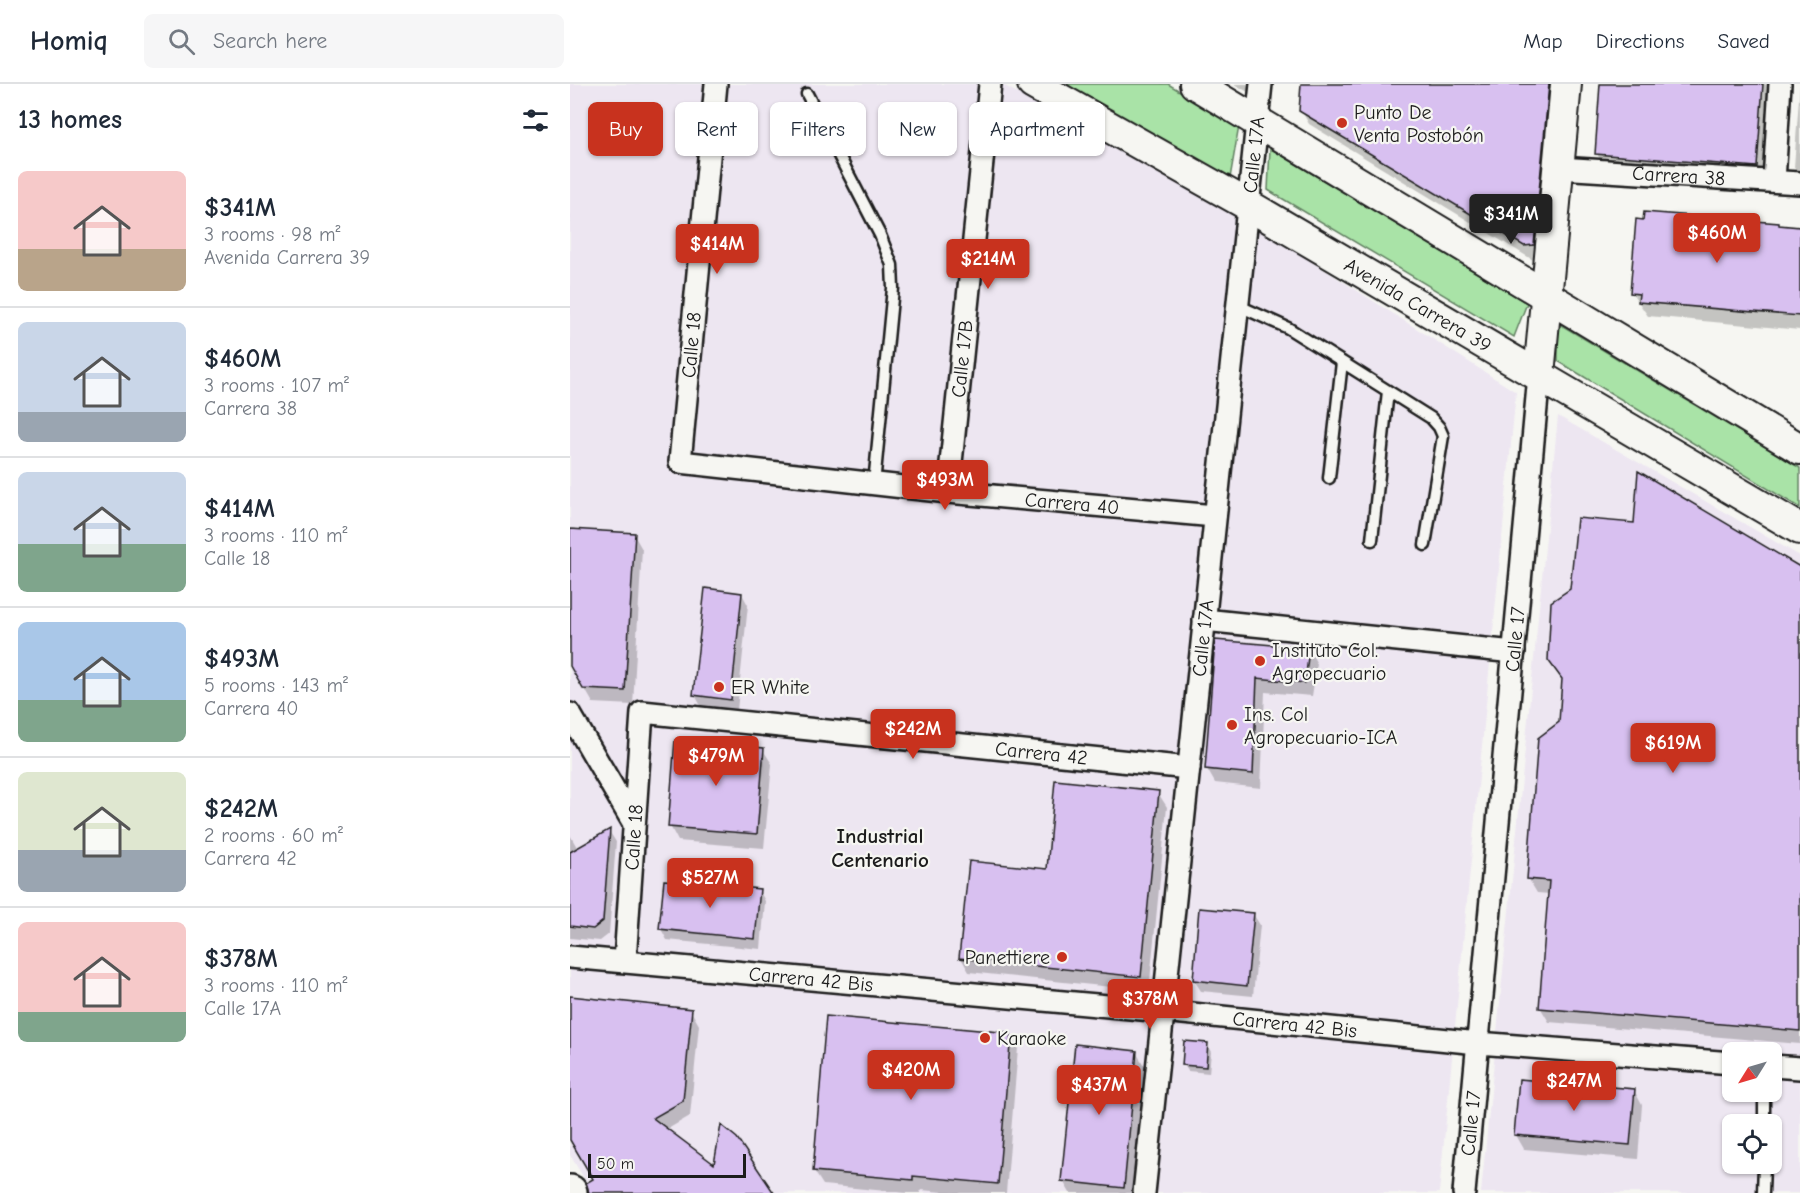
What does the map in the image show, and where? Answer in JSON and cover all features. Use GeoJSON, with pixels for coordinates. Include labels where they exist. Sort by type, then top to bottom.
{"type":"FeatureCollection","features":[{"type":"Feature","properties":{"kind":"street","name":"Calle 18"},"geometry":{"type":"LineString","coordinates":[[680,462],[716,84]]}},
{"type":"Feature","properties":{"kind":"street","name":"Calle 17B"},"geometry":{"type":"LineString","coordinates":[[948,492],[990,84]]}},
{"type":"Feature","properties":{"kind":"street","name":"Avenida Carrera 39"},"geometry":{"type":"LineString","coordinates":[[1033,84],[1248,205],[1800,529]]}},
{"type":"Feature","properties":{"kind":"street"},"geometry":{"type":"LineString","coordinates":[[1195,84],[1800,449]]}},
{"type":"Feature","properties":{"kind":"street","name":"Calle 17A"},"geometry":{"type":"LineString","coordinates":[[1144,1193],[1261,84]]}},
{"type":"Feature","properties":{"kind":"street","name":"Calle 17"},"geometry":{"type":"LineString","coordinates":[[1464,1193],[1566,84]]}},
{"type":"Feature","properties":{"kind":"street"},"geometry":{"type":"LineString","coordinates":[[1774,181],[1780,84]]}},
{"type":"Feature","properties":{"kind":"street","name":"Carrera 38"},"geometry":{"type":"LineString","coordinates":[[1559,168],[1800,183]]}},
{"type":"Feature","properties":{"kind":"street","name":"Carrera 40"},"geometry":{"type":"LineString","coordinates":[[680,462],[948,492],[1215,516]]}},
{"type":"Feature","properties":{"kind":"street"},"geometry":{"type":"LineString","coordinates":[[1204,620],[1514,652]]}},
{"type":"Feature","properties":{"kind":"street","name":"Calle 18"},"geometry":{"type":"LineString","coordinates":[[625,962],[642,712]]}},
{"type":"Feature","properties":{"kind":"street","name":"Carrera 42"},"geometry":{"type":"LineString","coordinates":[[642,712],[1189,768]]}},
{"type":"Feature","properties":{"kind":"street"},"geometry":{"type":"LineString","coordinates":[[570,714],[633,822]]}},
{"type":"Feature","properties":{"kind":"street","name":"Carrera 42 Bis"},"geometry":{"type":"LineString","coordinates":[[570,957],[1163,1011],[1478,1043],[1722,1062]]}},
{"type":"Feature","properties":{"kind":"street"},"geometry":{"type":"LineString","coordinates":[[1782,1067],[1800,1068]]}},
{"type":"Feature","properties":{"kind":"lane"},"geometry":{"type":"LineString","coordinates":[[807,94],[880,235],[892,265],[893,288],[874,484]]}},
{"type":"Feature","properties":{"kind":"lane"},"geometry":{"type":"LineString","coordinates":[[1237,305],[1288,328],[1431,418],[1439,427],[1443,436],[1425,545]]}},
{"type":"Feature","properties":{"kind":"lane"},"geometry":{"type":"LineString","coordinates":[[1329,478],[1342,362]]}},
{"type":"Feature","properties":{"kind":"lane"},"geometry":{"type":"LineString","coordinates":[[1372,540],[1388,391]]}},
{"type":"Feature","properties":{"kind":"lane"},"geometry":{"type":"LineString","coordinates":[[1763,1193],[1764,1174]]}},
{"type":"Feature","properties":{"kind":"shaded area"},"geometry":{"type":"Polygon","coordinates":[[[570,84],[1001,84],[1034,102],[969,102],[969,156],[1105,156],[1105,141],[1226,207],[1516,392],[1439,1193],[593,1193],[570,1155],[570,84]]]}},
{"type":"Feature","properties":{"kind":"shaded area"},"geometry":{"type":"Polygon","coordinates":[[[1558,416],[1800,556],[1800,1193],[1481,1193],[1558,416]]]}},
{"type":"Feature","properties":{"kind":"green space"},"geometry":{"type":"Polygon","coordinates":[[[1065,84],[1168,84],[1239,126],[1230,178],[1105,107],[1105,102],[1097,102],[1065,84]]]}},
{"type":"Feature","properties":{"kind":"green space"},"geometry":{"type":"Polygon","coordinates":[[[1270,148],[1527,303],[1514,337],[1268,190],[1270,148]]]}},
{"type":"Feature","properties":{"kind":"green space"},"geometry":{"type":"Polygon","coordinates":[[[1558,323],[1800,468],[1800,508],[1558,361],[1558,323]]]}},
{"type":"Feature","properties":{"kind":"building"},"geometry":{"type":"Polygon","coordinates":[[[1301,84],[1549,84],[1534,245],[1524,246],[1299,111],[1301,84]]]}},
{"type":"Feature","properties":{"kind":"building"},"geometry":{"type":"Polygon","coordinates":[[[1600,84],[1763,84],[1757,167],[1595,154],[1600,84]]]}},
{"type":"Feature","properties":{"kind":"building"},"geometry":{"type":"Polygon","coordinates":[[[1644,212],[1779,223],[1779,225],[1800,227],[1800,316],[1638,302],[1639,294],[1630,293],[1636,219],[1643,220],[1644,212]]]}},
{"type":"Feature","properties":{"kind":"building"},"geometry":{"type":"Polygon","coordinates":[[[1638,471],[1800,567],[1800,1031],[1539,1008],[1549,881],[1527,879],[1538,738],[1559,722],[1562,679],[1548,660],[1551,602],[1570,589],[1577,518],[1634,523],[1638,471]]]}},
{"type":"Feature","properties":{"kind":"building"},"geometry":{"type":"Polygon","coordinates":[[[570,529],[635,533],[625,691],[583,689],[570,666],[570,529]]]}},
{"type":"Feature","properties":{"kind":"building"},"geometry":{"type":"Polygon","coordinates":[[[705,588],[742,593],[731,700],[693,695],[705,588]]]}},
{"type":"Feature","properties":{"kind":"building"},"geometry":{"type":"Polygon","coordinates":[[[1215,640],[1309,648],[1305,683],[1257,678],[1253,774],[1205,769],[1215,640]]]}},
{"type":"Feature","properties":{"kind":"building"},"geometry":{"type":"Polygon","coordinates":[[[675,740],[764,748],[757,834],[668,827],[675,740]]]}},
{"type":"Feature","properties":{"kind":"building"},"geometry":{"type":"Polygon","coordinates":[[[1055,780],[1159,791],[1141,977],[959,958],[969,861],[1047,869],[1055,780]]]}},
{"type":"Feature","properties":{"kind":"building"},"geometry":{"type":"Polygon","coordinates":[[[610,829],[603,921],[593,929],[570,926],[570,852],[610,829]]]}},
{"type":"Feature","properties":{"kind":"building"},"geometry":{"type":"Polygon","coordinates":[[[664,880],[760,889],[755,939],[659,929],[664,880]]]}},
{"type":"Feature","properties":{"kind":"building"},"geometry":{"type":"Polygon","coordinates":[[[1199,908],[1254,913],[1247,986],[1193,980],[1199,908]]]}},
{"type":"Feature","properties":{"kind":"building"},"geometry":{"type":"Polygon","coordinates":[[[570,996],[692,1009],[683,1101],[653,1118],[714,1164],[721,1125],[737,1138],[774,1193],[589,1193],[586,1183],[593,1179],[570,1140],[570,996]]]}},
{"type":"Feature","properties":{"kind":"building"},"geometry":{"type":"Polygon","coordinates":[[[826,1016],[1011,1033],[998,1184],[913,1176],[913,1180],[813,1171],[826,1016]]]}},
{"type":"Feature","properties":{"kind":"building"},"geometry":{"type":"Polygon","coordinates":[[[1184,1041],[1208,1043],[1206,1067],[1182,1065],[1184,1041]]]}},
{"type":"Feature","properties":{"kind":"building"},"geometry":{"type":"Polygon","coordinates":[[[1075,1044],[1137,1051],[1124,1188],[1061,1181],[1075,1044]]]}},
{"type":"Feature","properties":{"kind":"building"},"geometry":{"type":"Polygon","coordinates":[[[1519,1079],[1635,1089],[1630,1145],[1514,1135],[1519,1079]]]}},
{"type":"Feature","properties":{"kind":"place","name":"Punto De Venta Postobón"},"geometry":{"type":"Point","coordinates":[1342,123]}},
{"type":"Feature","properties":{"kind":"place","name":"Instituto Col. Agropecuario"},"geometry":{"type":"Point","coordinates":[1260,661]}},
{"type":"Feature","properties":{"kind":"place","name":"ER White"},"geometry":{"type":"Point","coordinates":[719,687]}},
{"type":"Feature","properties":{"kind":"place","name":"Ins. Col Agropecuario-ICA"},"geometry":{"type":"Point","coordinates":[1232,725]}},
{"type":"Feature","properties":{"kind":"place","name":"Panettiere"},"geometry":{"type":"Point","coordinates":[1062,957]}},
{"type":"Feature","properties":{"kind":"place","name":"Karaoke"},"geometry":{"type":"Point","coordinates":[985,1038]}},
{"type":"Feature","properties":{"kind":"district","name":"Industrial Centenario"},"geometry":{"type":"Point","coordinates":[880,848]}}]}
